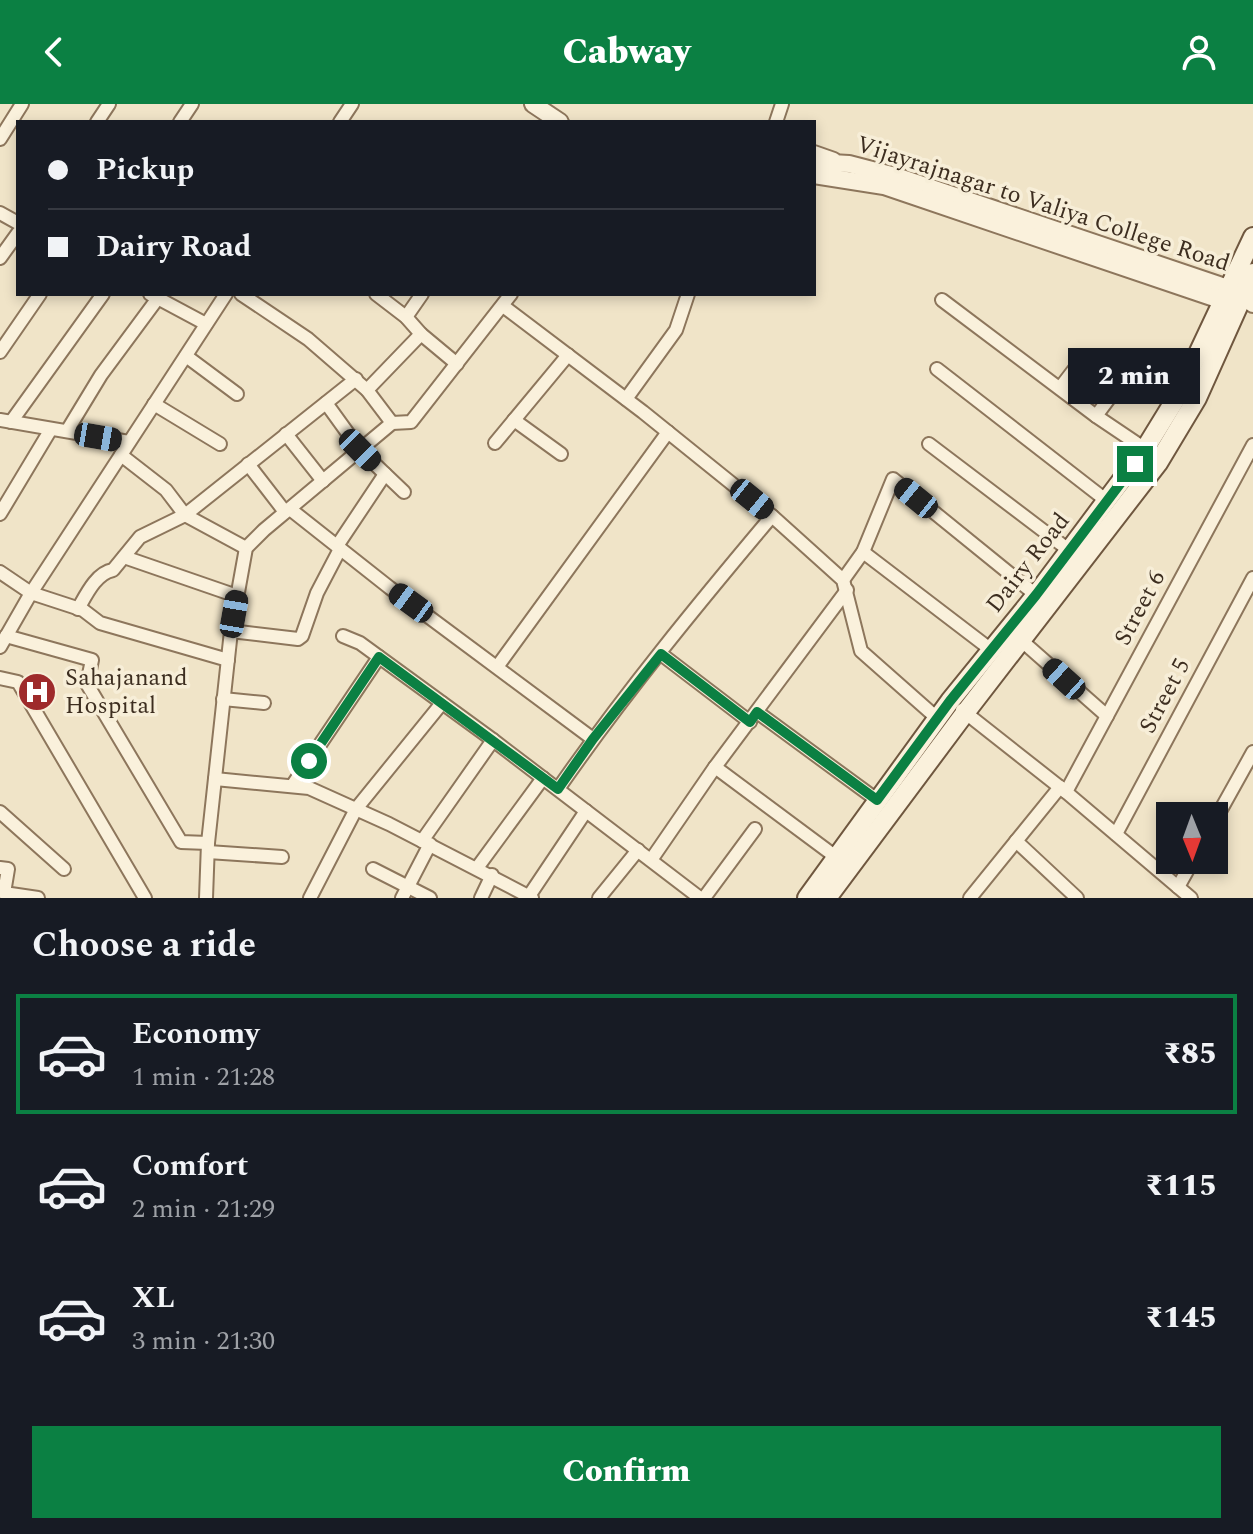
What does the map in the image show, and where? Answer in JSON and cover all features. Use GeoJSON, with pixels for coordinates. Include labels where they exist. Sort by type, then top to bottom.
{"type":"FeatureCollection","features":[{"type":"Feature","properties":{"kind":"main road","name":"Dairy Road"},"geometry":{"type":"LineString","coordinates":[[807,898],[842,862],[958,707],[1022,641],[1107,501],[1145,449],[1239,300],[1253,237]]}},
{"type":"Feature","properties":{"kind":"main road","name":"Dairy Road"},"geometry":{"type":"LineString","coordinates":[[827,898],[842,862],[877,800],[938,719],[958,707],[990,649],[1158,463],[1197,398],[1253,273]]}},
{"type":"Feature","properties":{"kind":"street"},"geometry":{"type":"LineString","coordinates":[[0,139],[22,104]]}},
{"type":"Feature","properties":{"kind":"street"},"geometry":{"type":"LineString","coordinates":[[533,104],[557,120]]}},
{"type":"Feature","properties":{"kind":"street"},"geometry":{"type":"LineString","coordinates":[[816,153],[849,164]]}},
{"type":"Feature","properties":{"kind":"street","name":"Vijayrajnagar to Valiya College Road"},"geometry":{"type":"LineString","coordinates":[[816,162],[849,164],[899,177],[1239,300]]}},
{"type":"Feature","properties":{"kind":"street","name":"Vijayrajnagar to Valiya College Road"},"geometry":{"type":"LineString","coordinates":[[816,175],[884,186],[1239,300]]}},
{"type":"Feature","properties":{"kind":"street"},"geometry":{"type":"LineString","coordinates":[[0,258],[16,236]]}},
{"type":"Feature","properties":{"kind":"street"},"geometry":{"type":"LineString","coordinates":[[0,352],[39,296]]}},
{"type":"Feature","properties":{"kind":"street"},"geometry":{"type":"LineString","coordinates":[[101,296],[6,421],[129,442]]}},
{"type":"Feature","properties":{"kind":"street"},"geometry":{"type":"LineString","coordinates":[[67,431],[154,296],[206,324]]}},
{"type":"Feature","properties":{"kind":"street"},"geometry":{"type":"LineString","coordinates":[[225,296],[31,593],[3,642],[92,660],[87,684],[181,842],[282,857]]}},
{"type":"Feature","properties":{"kind":"street"},"geometry":{"type":"LineString","coordinates":[[244,296],[308,339],[356,379],[392,423]]}},
{"type":"Feature","properties":{"kind":"street"},"geometry":{"type":"LineString","coordinates":[[379,296],[457,364]]}},
{"type":"Feature","properties":{"kind":"street"},"geometry":{"type":"LineString","coordinates":[[406,317],[421,296]]}},
{"type":"Feature","properties":{"kind":"street"},"geometry":{"type":"LineString","coordinates":[[206,898],[223,699],[246,548],[392,423],[411,422],[510,296]]}},
{"type":"Feature","properties":{"kind":"street"},"geometry":{"type":"LineString","coordinates":[[626,399],[676,330],[687,296]]}},
{"type":"Feature","properties":{"kind":"street"},"geometry":{"type":"LineString","coordinates":[[942,300],[1145,449]]}},
{"type":"Feature","properties":{"kind":"street"},"geometry":{"type":"LineString","coordinates":[[503,306],[772,516],[845,585],[861,651],[938,719]]}},
{"type":"Feature","properties":{"kind":"street"},"geometry":{"type":"LineString","coordinates":[[367,390],[421,334]]}},
{"type":"Feature","properties":{"kind":"street"},"geometry":{"type":"LineString","coordinates":[[495,443],[568,355]]}},
{"type":"Feature","properties":{"kind":"street"},"geometry":{"type":"LineString","coordinates":[[186,356],[237,394]]}},
{"type":"Feature","properties":{"kind":"street"},"geometry":{"type":"LineString","coordinates":[[1060,388],[1083,358]]}},
{"type":"Feature","properties":{"kind":"street"},"geometry":{"type":"LineString","coordinates":[[937,369],[1107,501]]}},
{"type":"Feature","properties":{"kind":"street"},"geometry":{"type":"LineString","coordinates":[[78,609],[92,586],[106,571],[113,570],[140,537],[185,515],[356,379]]}},
{"type":"Feature","properties":{"kind":"street"},"geometry":{"type":"LineString","coordinates":[[1096,416],[1122,381]]}},
{"type":"Feature","properties":{"kind":"street"},"geometry":{"type":"LineString","coordinates":[[326,403],[360,450],[404,492]]}},
{"type":"Feature","properties":{"kind":"street"},"geometry":{"type":"LineString","coordinates":[[154,404],[220,444]]}},
{"type":"Feature","properties":{"kind":"street"},"geometry":{"type":"LineString","coordinates":[[514,420],[561,454]]}},
{"type":"Feature","properties":{"kind":"street"},"geometry":{"type":"LineString","coordinates":[[0,514],[51,429]]}},
{"type":"Feature","properties":{"kind":"street"},"geometry":{"type":"LineString","coordinates":[[497,667],[668,432]]}},
{"type":"Feature","properties":{"kind":"street"},"geometry":{"type":"LineString","coordinates":[[286,434],[323,481]]}},
{"type":"Feature","properties":{"kind":"street"},"geometry":{"type":"LineString","coordinates":[[929,444],[1076,555]]}},
{"type":"Feature","properties":{"kind":"street","name":"Street 6"},"geometry":{"type":"LineString","coordinates":[[970,898],[1063,789],[1107,716],[1253,445]]}},
{"type":"Feature","properties":{"kind":"street"},"geometry":{"type":"LineString","coordinates":[[121,455],[166,490],[185,515],[246,548]]}},
{"type":"Feature","properties":{"kind":"street"},"geometry":{"type":"LineString","coordinates":[[248,464],[287,510],[593,739]]}},
{"type":"Feature","properties":{"kind":"street"},"geometry":{"type":"LineString","coordinates":[[231,631],[298,639],[302,636],[317,593],[339,548],[385,474]]}},
{"type":"Feature","properties":{"kind":"street"},"geometry":{"type":"LineString","coordinates":[[651,860],[845,585],[863,552],[893,479],[1036,595]]}},
{"type":"Feature","properties":{"kind":"street"},"geometry":{"type":"LineString","coordinates":[[558,789],[704,596],[772,516]]}},
{"type":"Feature","properties":{"kind":"street"},"geometry":{"type":"LineString","coordinates":[[863,552],[990,649]]}},
{"type":"Feature","properties":{"kind":"street"},"geometry":{"type":"LineString","coordinates":[[124,557],[237,596]]}},
{"type":"Feature","properties":{"kind":"street"},"geometry":{"type":"LineString","coordinates":[[0,572],[31,593],[78,609],[100,623],[228,660]]}},
{"type":"Feature","properties":{"kind":"street","name":"Street 5"},"geometry":{"type":"LineString","coordinates":[[1116,834],[1253,578]]}},
{"type":"Feature","properties":{"kind":"street"},"geometry":{"type":"LineString","coordinates":[[343,636],[379,657],[493,740],[702,898],[755,829]]}},
{"type":"Feature","properties":{"kind":"street"},"geometry":{"type":"LineString","coordinates":[[1022,641],[1107,716]]}},
{"type":"Feature","properties":{"kind":"street"},"geometry":{"type":"LineString","coordinates":[[661,654],[877,800]]}},
{"type":"Feature","properties":{"kind":"street"},"geometry":{"type":"LineString","coordinates":[[292,786],[379,657]]}},
{"type":"Feature","properties":{"kind":"street"},"geometry":{"type":"LineString","coordinates":[[0,678],[18,682],[145,898]]}},
{"type":"Feature","properties":{"kind":"street"},"geometry":{"type":"LineString","coordinates":[[223,699],[264,703]]}},
{"type":"Feature","properties":{"kind":"street"},"geometry":{"type":"LineString","coordinates":[[310,898],[356,809],[442,703]]}},
{"type":"Feature","properties":{"kind":"street"},"geometry":{"type":"LineString","coordinates":[[958,707],[1063,789],[1191,898]]}},
{"type":"Feature","properties":{"kind":"street"},"geometry":{"type":"LineString","coordinates":[[405,892],[426,842],[493,740]]}},
{"type":"Feature","properties":{"kind":"street"},"geometry":{"type":"LineString","coordinates":[[1225,802],[1253,752]]}},
{"type":"Feature","properties":{"kind":"street"},"geometry":{"type":"LineString","coordinates":[[715,767],[842,862]]}},
{"type":"Feature","properties":{"kind":"street"},"geometry":{"type":"LineString","coordinates":[[477,868],[543,778]]}},
{"type":"Feature","properties":{"kind":"street"},"geometry":{"type":"LineString","coordinates":[[215,779],[309,788],[426,842],[530,897],[586,811]]}},
{"type":"Feature","properties":{"kind":"street"},"geometry":{"type":"LineString","coordinates":[[0,812],[64,869]]}},
{"type":"Feature","properties":{"kind":"street"},"geometry":{"type":"LineString","coordinates":[[1016,841],[1077,898]]}},
{"type":"Feature","properties":{"kind":"street"},"geometry":{"type":"LineString","coordinates":[[599,898],[638,850]]}},
{"type":"Feature","properties":{"kind":"street"},"geometry":{"type":"LineString","coordinates":[[0,868],[8,869],[3,895],[38,898]]}},
{"type":"Feature","properties":{"kind":"street"},"geometry":{"type":"LineString","coordinates":[[373,869],[405,892],[430,898]]}},
{"type":"Feature","properties":{"kind":"street"},"geometry":{"type":"LineString","coordinates":[[1178,887],[1185,874]]}},
{"type":"Feature","properties":{"kind":"street"},"geometry":{"type":"LineString","coordinates":[[481,898],[492,875]]}},
{"type":"Feature","properties":{"kind":"place","name":"Sahajanand Hospital"},"geometry":{"type":"Point","coordinates":[37,692]}},
{"type":"Feature","properties":{"kind":"route"},"geometry":{"type":"LineString","coordinates":[[309,761],[379,657],[558,789],[593,739],[661,654],[750,722],[757,712],[877,800],[1135,464]]}}]}
